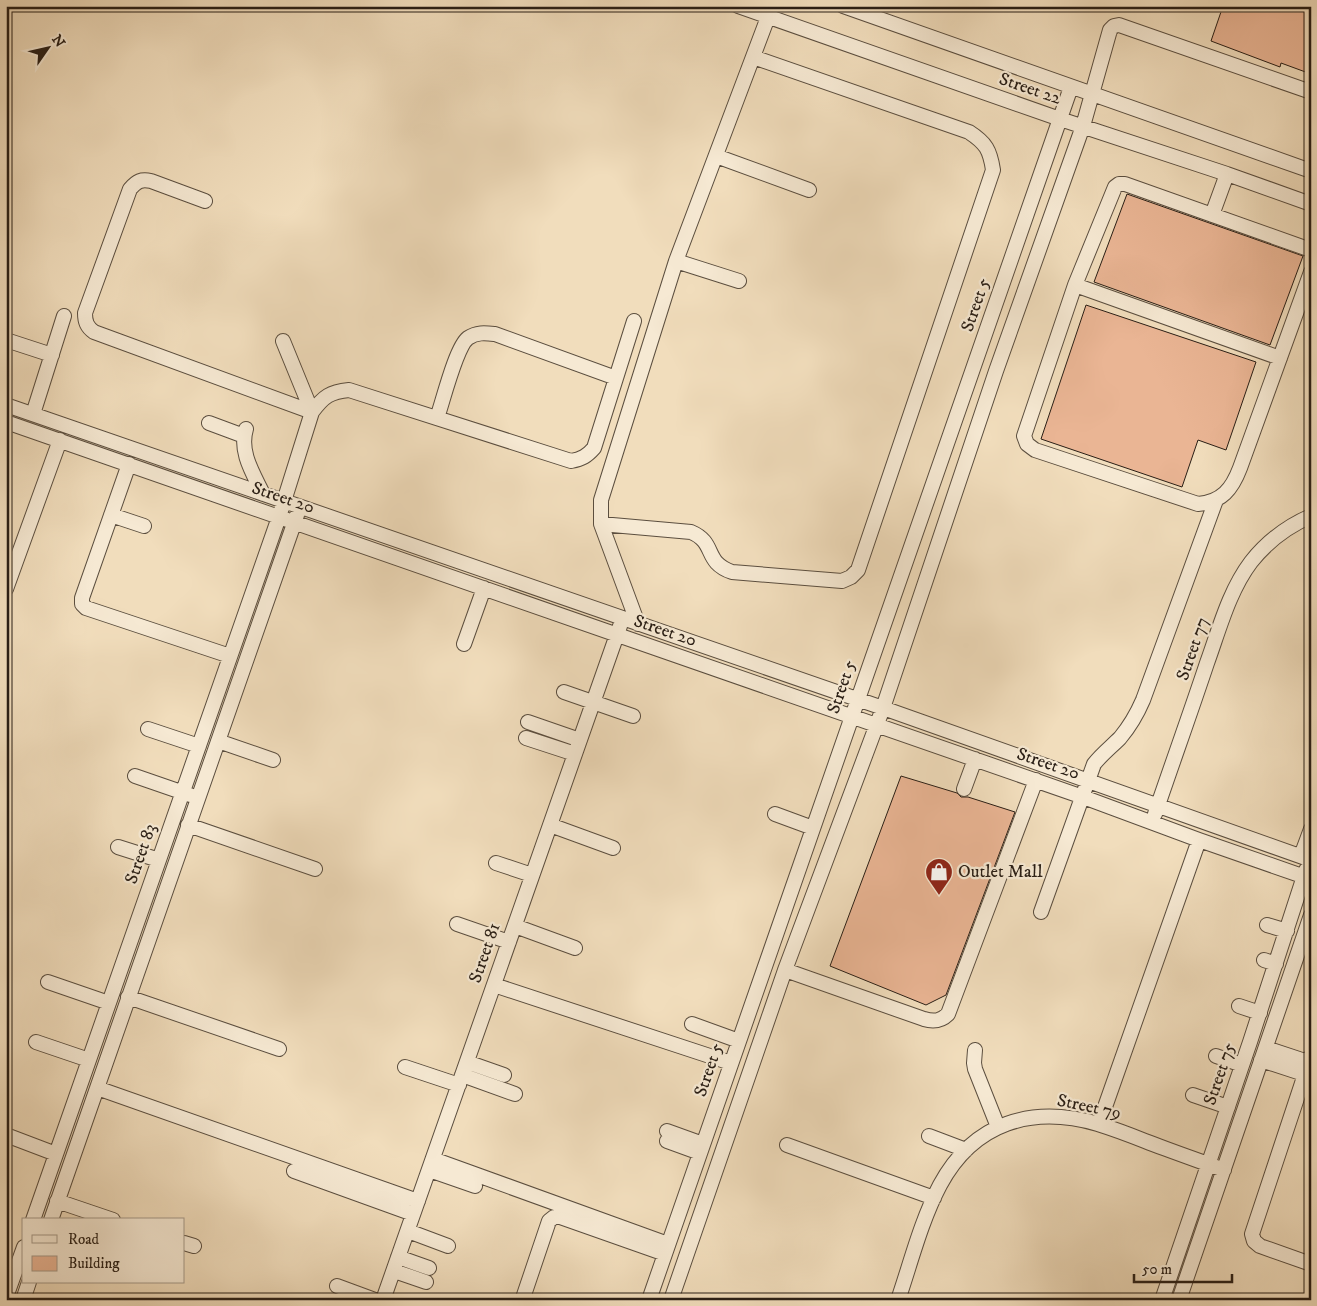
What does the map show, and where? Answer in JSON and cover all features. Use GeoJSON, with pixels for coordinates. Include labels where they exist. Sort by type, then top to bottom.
{"type":"FeatureCollection","features":[{"type":"Feature","properties":{"kind":"street","name":"Street 22"},"geometry":{"type":"LineString","coordinates":[[738,6],[1060,119],[1311,204]]}},
{"type":"Feature","properties":{"kind":"street","name":"Street 22"},"geometry":{"type":"LineString","coordinates":[[843,6],[1311,171]]}},
{"type":"Feature","properties":{"kind":"street"},"geometry":{"type":"LineString","coordinates":[[638,624],[601,524],[601,500],[676,261],[768,17]]}},
{"type":"Feature","properties":{"kind":"street"},"geometry":{"type":"LineString","coordinates":[[671,1300],[785,970],[883,708],[996,371],[1083,126],[1110,30],[1114,26],[1119,25],[1311,92]]}},
{"type":"Feature","properties":{"kind":"street"},"geometry":{"type":"LineString","coordinates":[[601,524],[691,532],[700,536],[706,543],[714,561],[722,568],[732,572],[842,581],[851,577],[858,570],[993,170],[990,154],[982,141],[969,132],[752,57]]}},
{"type":"Feature","properties":{"kind":"street","name":"Street 5"},"geometry":{"type":"LineString","coordinates":[[649,1300],[1072,87]]}},
{"type":"Feature","properties":{"kind":"street"},"geometry":{"type":"LineString","coordinates":[[716,156],[809,190]]}},
{"type":"Feature","properties":{"kind":"street"},"geometry":{"type":"LineString","coordinates":[[1212,215],[1227,174]]}},
{"type":"Feature","properties":{"kind":"street"},"geometry":{"type":"LineString","coordinates":[[205,201],[151,181],[143,179],[135,182],[130,189],[85,313],[88,328],[94,332],[312,412]]}},
{"type":"Feature","properties":{"kind":"street"},"geometry":{"type":"LineString","coordinates":[[1311,250],[1125,184],[1119,184],[1112,191],[1075,285],[1024,436],[1027,444],[1035,450],[1198,504],[1216,500],[1225,495],[1237,477],[1311,272]]}},
{"type":"Feature","properties":{"kind":"street"},"geometry":{"type":"LineString","coordinates":[[676,261],[739,281]]}},
{"type":"Feature","properties":{"kind":"street"},"geometry":{"type":"LineString","coordinates":[[1075,285],[1280,358]]}},
{"type":"Feature","properties":{"kind":"street"},"geometry":{"type":"LineString","coordinates":[[33,414],[64,316]]}},
{"type":"Feature","properties":{"kind":"street"},"geometry":{"type":"LineString","coordinates":[[312,412],[321,400],[334,392],[349,390],[571,461],[580,460],[594,448],[634,321]]}},
{"type":"Feature","properties":{"kind":"street"},"geometry":{"type":"LineString","coordinates":[[437,418],[459,350],[468,338],[481,333],[495,334],[616,378]]}},
{"type":"Feature","properties":{"kind":"street"},"geometry":{"type":"LineString","coordinates":[[6,340],[52,355]]}},
{"type":"Feature","properties":{"kind":"street"},"geometry":{"type":"LineString","coordinates":[[283,341],[312,412]]}},
{"type":"Feature","properties":{"kind":"street","name":"Street 20"},"geometry":{"type":"LineString","coordinates":[[6,405],[883,708],[1307,858]]}},
{"type":"Feature","properties":{"kind":"street","name":"Street 83"},"geometry":{"type":"LineString","coordinates":[[34,1218],[279,516],[312,412]]}},
{"type":"Feature","properties":{"kind":"street","name":"Street 20"},"geometry":{"type":"LineString","coordinates":[[6,422],[1036,780],[1307,878]]}},
{"type":"Feature","properties":{"kind":"street"},"geometry":{"type":"LineString","coordinates":[[209,423],[245,433],[244,452],[263,494]]}},
{"type":"Feature","properties":{"kind":"street"},"geometry":{"type":"LineString","coordinates":[[6,589],[60,440]]}},
{"type":"Feature","properties":{"kind":"street"},"geometry":{"type":"LineString","coordinates":[[129,464],[82,598],[82,604],[86,608],[230,656]]}},
{"type":"Feature","properties":{"kind":"street"},"geometry":{"type":"LineString","coordinates":[[180,482],[185,467]]}},
{"type":"Feature","properties":{"kind":"street"},"geometry":{"type":"LineString","coordinates":[[1041,912],[1094,764],[1118,740],[1136,714],[1216,500]]}},
{"type":"Feature","properties":{"kind":"street","name":"Street 83"},"geometry":{"type":"LineString","coordinates":[[51,1218],[300,506]]}},
{"type":"Feature","properties":{"kind":"street"},"geometry":{"type":"LineString","coordinates":[[111,515],[144,526]]}},
{"type":"Feature","properties":{"kind":"street","name":"Street 77"},"geometry":{"type":"LineString","coordinates":[[1152,823],[1221,624],[1238,583],[1250,563],[1266,546],[1284,532],[1311,516]]}},
{"type":"Feature","properties":{"kind":"street"},"geometry":{"type":"LineString","coordinates":[[464,644],[484,588]]}},
{"type":"Feature","properties":{"kind":"street","name":"Street 81"},"geometry":{"type":"LineString","coordinates":[[383,1300],[623,618]]}},
{"type":"Feature","properties":{"kind":"street"},"geometry":{"type":"LineString","coordinates":[[564,692],[633,716]]}},
{"type":"Feature","properties":{"kind":"street"},"geometry":{"type":"LineString","coordinates":[[528,722],[580,740]]}},
{"type":"Feature","properties":{"kind":"street"},"geometry":{"type":"LineString","coordinates":[[148,729],[198,746]]}},
{"type":"Feature","properties":{"kind":"street"},"geometry":{"type":"LineString","coordinates":[[526,738],[575,754]]}},
{"type":"Feature","properties":{"kind":"street"},"geometry":{"type":"LineString","coordinates":[[218,742],[273,760]]}},
{"type":"Feature","properties":{"kind":"street"},"geometry":{"type":"LineString","coordinates":[[964,789],[975,759]]}},
{"type":"Feature","properties":{"kind":"street"},"geometry":{"type":"LineString","coordinates":[[135,776],[198,798]]}},
{"type":"Feature","properties":{"kind":"street"},"geometry":{"type":"LineString","coordinates":[[785,970],[930,1021],[940,1020],[945,1017],[948,1014],[1036,780]]}},
{"type":"Feature","properties":{"kind":"street"},"geometry":{"type":"LineString","coordinates":[[775,814],[813,828]]}},
{"type":"Feature","properties":{"kind":"street"},"geometry":{"type":"LineString","coordinates":[[188,825],[315,869]]}},
{"type":"Feature","properties":{"kind":"street"},"geometry":{"type":"LineString","coordinates":[[550,825],[613,848]]}},
{"type":"Feature","properties":{"kind":"street","name":"Street 75"},"geometry":{"type":"LineString","coordinates":[[1162,1300],[1260,1014],[1270,962],[1287,931],[1307,878],[1307,858],[1311,829]]}},
{"type":"Feature","properties":{"kind":"street"},"geometry":{"type":"LineString","coordinates":[[1099,1124],[1199,840]]}},
{"type":"Feature","properties":{"kind":"street"},"geometry":{"type":"LineString","coordinates":[[118,847],[159,860]]}},
{"type":"Feature","properties":{"kind":"street"},"geometry":{"type":"LineString","coordinates":[[496,863],[532,875]]}},
{"type":"Feature","properties":{"kind":"street","name":"Street 75"},"geometry":{"type":"LineString","coordinates":[[1179,1300],[1311,915]]}},
{"type":"Feature","properties":{"kind":"street"},"geometry":{"type":"LineString","coordinates":[[457,924],[509,942]]}},
{"type":"Feature","properties":{"kind":"street"},"geometry":{"type":"LineString","coordinates":[[1267,924],[1287,931]]}},
{"type":"Feature","properties":{"kind":"street"},"geometry":{"type":"LineString","coordinates":[[515,926],[575,948]]}},
{"type":"Feature","properties":{"kind":"street"},"geometry":{"type":"LineString","coordinates":[[48,982],[109,1003]]}},
{"type":"Feature","properties":{"kind":"street"},"geometry":{"type":"LineString","coordinates":[[494,985],[731,1063]]}},
{"type":"Feature","properties":{"kind":"street"},"geometry":{"type":"LineString","coordinates":[[128,997],[279,1049]]}},
{"type":"Feature","properties":{"kind":"street"},"geometry":{"type":"LineString","coordinates":[[1238,1006],[1260,1014]]}},
{"type":"Feature","properties":{"kind":"street"},"geometry":{"type":"LineString","coordinates":[[692,1024],[739,1041]]}},
{"type":"Feature","properties":{"kind":"street"},"geometry":{"type":"LineString","coordinates":[[36,1042],[89,1060]]}},
{"type":"Feature","properties":{"kind":"street"},"geometry":{"type":"LineString","coordinates":[[975,1050],[975,1069],[998,1127]]}},
{"type":"Feature","properties":{"kind":"street"},"geometry":{"type":"LineString","coordinates":[[1264,1054],[1308,1067],[1252,1234],[1254,1241],[1260,1246],[1311,1264]]}},
{"type":"Feature","properties":{"kind":"street"},"geometry":{"type":"LineString","coordinates":[[1216,1056],[1242,1065]]}},
{"type":"Feature","properties":{"kind":"street"},"geometry":{"type":"LineString","coordinates":[[467,1062],[504,1075]]}},
{"type":"Feature","properties":{"kind":"street"},"geometry":{"type":"LineString","coordinates":[[405,1067],[515,1094]]}},
{"type":"Feature","properties":{"kind":"street"},"geometry":{"type":"LineString","coordinates":[[97,1088],[416,1208]]}},
{"type":"Feature","properties":{"kind":"street"},"geometry":{"type":"LineString","coordinates":[[1193,1095],[1228,1107]]}},
{"type":"Feature","properties":{"kind":"street","name":"Street 79"},"geometry":{"type":"LineString","coordinates":[[898,1300],[927,1212],[948,1172],[966,1150],[986,1133],[998,1127],[1024,1118],[1043,1116],[1070,1118],[1099,1124],[1224,1170]]}},
{"type":"Feature","properties":{"kind":"street"},"geometry":{"type":"LineString","coordinates":[[6,1135],[56,1154]]}},
{"type":"Feature","properties":{"kind":"street"},"geometry":{"type":"LineString","coordinates":[[667,1136],[702,1148]]}},
{"type":"Feature","properties":{"kind":"street"},"geometry":{"type":"LineString","coordinates":[[929,1136],[966,1150]]}},
{"type":"Feature","properties":{"kind":"street"},"geometry":{"type":"LineString","coordinates":[[787,1146],[934,1198]]}},
{"type":"Feature","properties":{"kind":"street"},"geometry":{"type":"LineString","coordinates":[[431,1164],[686,1256]]}},
{"type":"Feature","properties":{"kind":"street"},"geometry":{"type":"LineString","coordinates":[[431,1164],[474,1186]]}},
{"type":"Feature","properties":{"kind":"street"},"geometry":{"type":"LineString","coordinates":[[294,1171],[416,1208]]}},
{"type":"Feature","properties":{"kind":"street"},"geometry":{"type":"LineString","coordinates":[[57,1201],[107,1218]]}},
{"type":"Feature","properties":{"kind":"street"},"geometry":{"type":"LineString","coordinates":[[525,1300],[524,1295],[549,1221],[554,1217],[666,1249]]}},
{"type":"Feature","properties":{"kind":"street"},"geometry":{"type":"LineString","coordinates":[[408,1231],[448,1246]]}},
{"type":"Feature","properties":{"kind":"street"},"geometry":{"type":"LineString","coordinates":[[12,1300],[6,1298],[22,1253]]}},
{"type":"Feature","properties":{"kind":"street"},"geometry":{"type":"LineString","coordinates":[[1177,1254],[1193,1259]]}},
{"type":"Feature","properties":{"kind":"street"},"geometry":{"type":"LineString","coordinates":[[396,1264],[427,1275]]}},
{"type":"Feature","properties":{"kind":"street"},"geometry":{"type":"LineString","coordinates":[[23,1300],[28,1284]]}},
{"type":"Feature","properties":{"kind":"street"},"geometry":{"type":"LineString","coordinates":[[337,1286],[375,1300]]}},
{"type":"Feature","properties":{"kind":"building"},"geometry":{"type":"Polygon","coordinates":[[[1223,6],[1311,6],[1311,74],[1281,63],[1280,67],[1211,41],[1223,6]]]}},
{"type":"Feature","properties":{"kind":"building"},"geometry":{"type":"Polygon","coordinates":[[[1127,194],[1303,256],[1270,345],[1094,282],[1127,194]]]}},
{"type":"Feature","properties":{"kind":"building"},"geometry":{"type":"Polygon","coordinates":[[[1086,305],[1256,362],[1226,450],[1198,440],[1182,487],[1041,439],[1086,305]]]}},
{"type":"Feature","properties":{"kind":"building"},"geometry":{"type":"Polygon","coordinates":[[[901,776],[957,793],[961,797],[968,797],[1015,812],[946,995],[926,1005],[830,966],[901,776]]]}},
{"type":"Feature","properties":{"kind":"place","name":"Outlet Mall"},"geometry":{"type":"Point","coordinates":[939,896]}}]}
